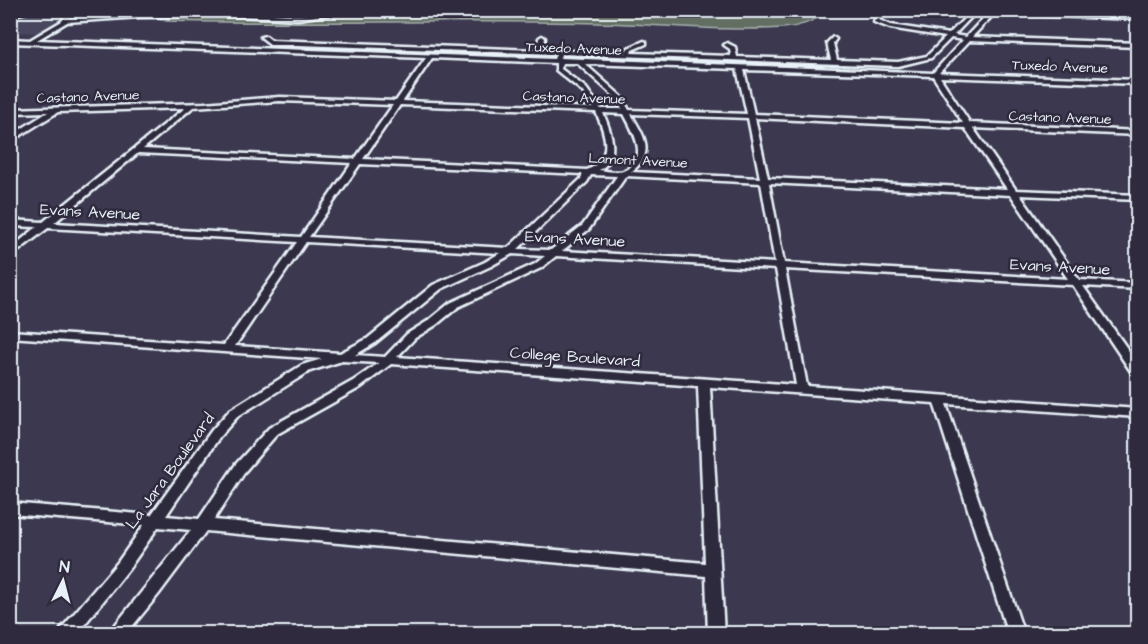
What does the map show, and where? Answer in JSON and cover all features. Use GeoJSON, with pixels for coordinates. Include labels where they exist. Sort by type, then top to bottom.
{"type":"FeatureCollection","features":[{"type":"Feature","properties":{"kind":"main road"},"geometry":{"type":"LineString","coordinates":[[10,14],[32,10]]}},
{"type":"Feature","properties":{"kind":"street"},"geometry":{"type":"LineString","coordinates":[[66,21],[71,10]]}},
{"type":"Feature","properties":{"kind":"street"},"geometry":{"type":"LineString","coordinates":[[896,10],[878,17],[876,21],[890,26],[967,39],[1137,45]]}},
{"type":"Feature","properties":{"kind":"street"},"geometry":{"type":"LineString","coordinates":[[264,37],[270,42],[540,51],[559,56],[582,58],[627,54],[898,63],[929,57],[976,10]]}},
{"type":"Feature","properties":{"kind":"street"},"geometry":{"type":"LineString","coordinates":[[1120,10],[1137,22]]}},
{"type":"Feature","properties":{"kind":"street"},"geometry":{"type":"LineString","coordinates":[[349,14],[356,11],[390,14]]}},
{"type":"Feature","properties":{"kind":"street"},"geometry":{"type":"LineString","coordinates":[[1137,17],[993,11],[935,74],[1137,373]]}},
{"type":"Feature","properties":{"kind":"street"},"geometry":{"type":"LineString","coordinates":[[30,42],[66,21],[140,15],[261,12],[277,16],[298,17],[338,13]]}},
{"type":"Feature","properties":{"kind":"street"},"geometry":{"type":"LineString","coordinates":[[447,47],[453,37]]}},
{"type":"Feature","properties":{"kind":"street"},"geometry":{"type":"LineString","coordinates":[[355,44],[361,38]]}},
{"type":"Feature","properties":{"kind":"street"},"geometry":{"type":"LineString","coordinates":[[540,51],[542,38]]}},
{"type":"Feature","properties":{"kind":"street"},"geometry":{"type":"LineString","coordinates":[[833,39],[830,43],[834,61]]}},
{"type":"Feature","properties":{"kind":"street","name":"Tuxedo Avenue"},"geometry":{"type":"LineString","coordinates":[[10,41],[430,57],[559,56],[740,67],[1137,82]]}},
{"type":"Feature","properties":{"kind":"street"},"geometry":{"type":"LineString","coordinates":[[271,51],[281,42]]}},
{"type":"Feature","properties":{"kind":"street"},"geometry":{"type":"LineString","coordinates":[[627,54],[644,43]]}},
{"type":"Feature","properties":{"kind":"street"},"geometry":{"type":"LineString","coordinates":[[727,45],[733,48],[734,57]]}},
{"type":"Feature","properties":{"kind":"street","name":"La Jara Boulevard"},"geometry":{"type":"LineString","coordinates":[[68,633],[123,566],[216,433],[234,413],[306,369],[342,357],[371,341],[437,287],[488,264],[510,251],[584,180],[588,172],[597,169],[607,159],[610,148],[609,134],[589,95],[558,69],[559,56]]}},
{"type":"Feature","properties":{"kind":"street"},"geometry":{"type":"LineString","coordinates":[[226,349],[430,57]]}},
{"type":"Feature","properties":{"kind":"street"},"geometry":{"type":"LineString","coordinates":[[116,633],[153,590],[203,525],[241,467],[273,431],[357,384],[390,360],[411,336],[454,305],[538,266],[586,227],[624,174],[638,163],[642,152],[639,132],[625,112],[619,97],[582,58]]}},
{"type":"Feature","properties":{"kind":"street"},"geometry":{"type":"LineString","coordinates":[[740,67],[765,181],[802,389]]}},
{"type":"Feature","properties":{"kind":"street","name":"Castano Avenue"},"geometry":{"type":"LineString","coordinates":[[10,111],[191,106],[280,99],[1137,133]]}},
{"type":"Feature","properties":{"kind":"street"},"geometry":{"type":"LineString","coordinates":[[10,254],[191,106]]}},
{"type":"Feature","properties":{"kind":"street"},"geometry":{"type":"LineString","coordinates":[[10,140],[56,110]]}},
{"type":"Feature","properties":{"kind":"street","name":"Lamont Avenue"},"geometry":{"type":"LineString","coordinates":[[137,150],[1137,198]]}},
{"type":"Feature","properties":{"kind":"street","name":"Evans Avenue"},"geometry":{"type":"LineString","coordinates":[[10,223],[1137,286]]}},
{"type":"Feature","properties":{"kind":"street","name":"College Boulevard"},"geometry":{"type":"LineString","coordinates":[[10,334],[1137,413]]}},
{"type":"Feature","properties":{"kind":"street"},"geometry":{"type":"LineString","coordinates":[[704,382],[716,633]]}},
{"type":"Feature","properties":{"kind":"street"},"geometry":{"type":"LineString","coordinates":[[939,399],[1016,633]]}},
{"type":"Feature","properties":{"kind":"street"},"geometry":{"type":"LineString","coordinates":[[10,508],[714,570]]}},
{"type":"Feature","properties":{"kind":"shaded area"},"geometry":{"type":"Polygon","coordinates":[[[61,11],[60,16],[50,26],[38,33],[11,32],[11,15],[61,11]]]}},
{"type":"Feature","properties":{"kind":"green space"},"geometry":{"type":"Polygon","coordinates":[[[180,10],[829,11],[802,25],[783,28],[736,29],[543,22],[166,21],[180,10]]]}}]}
